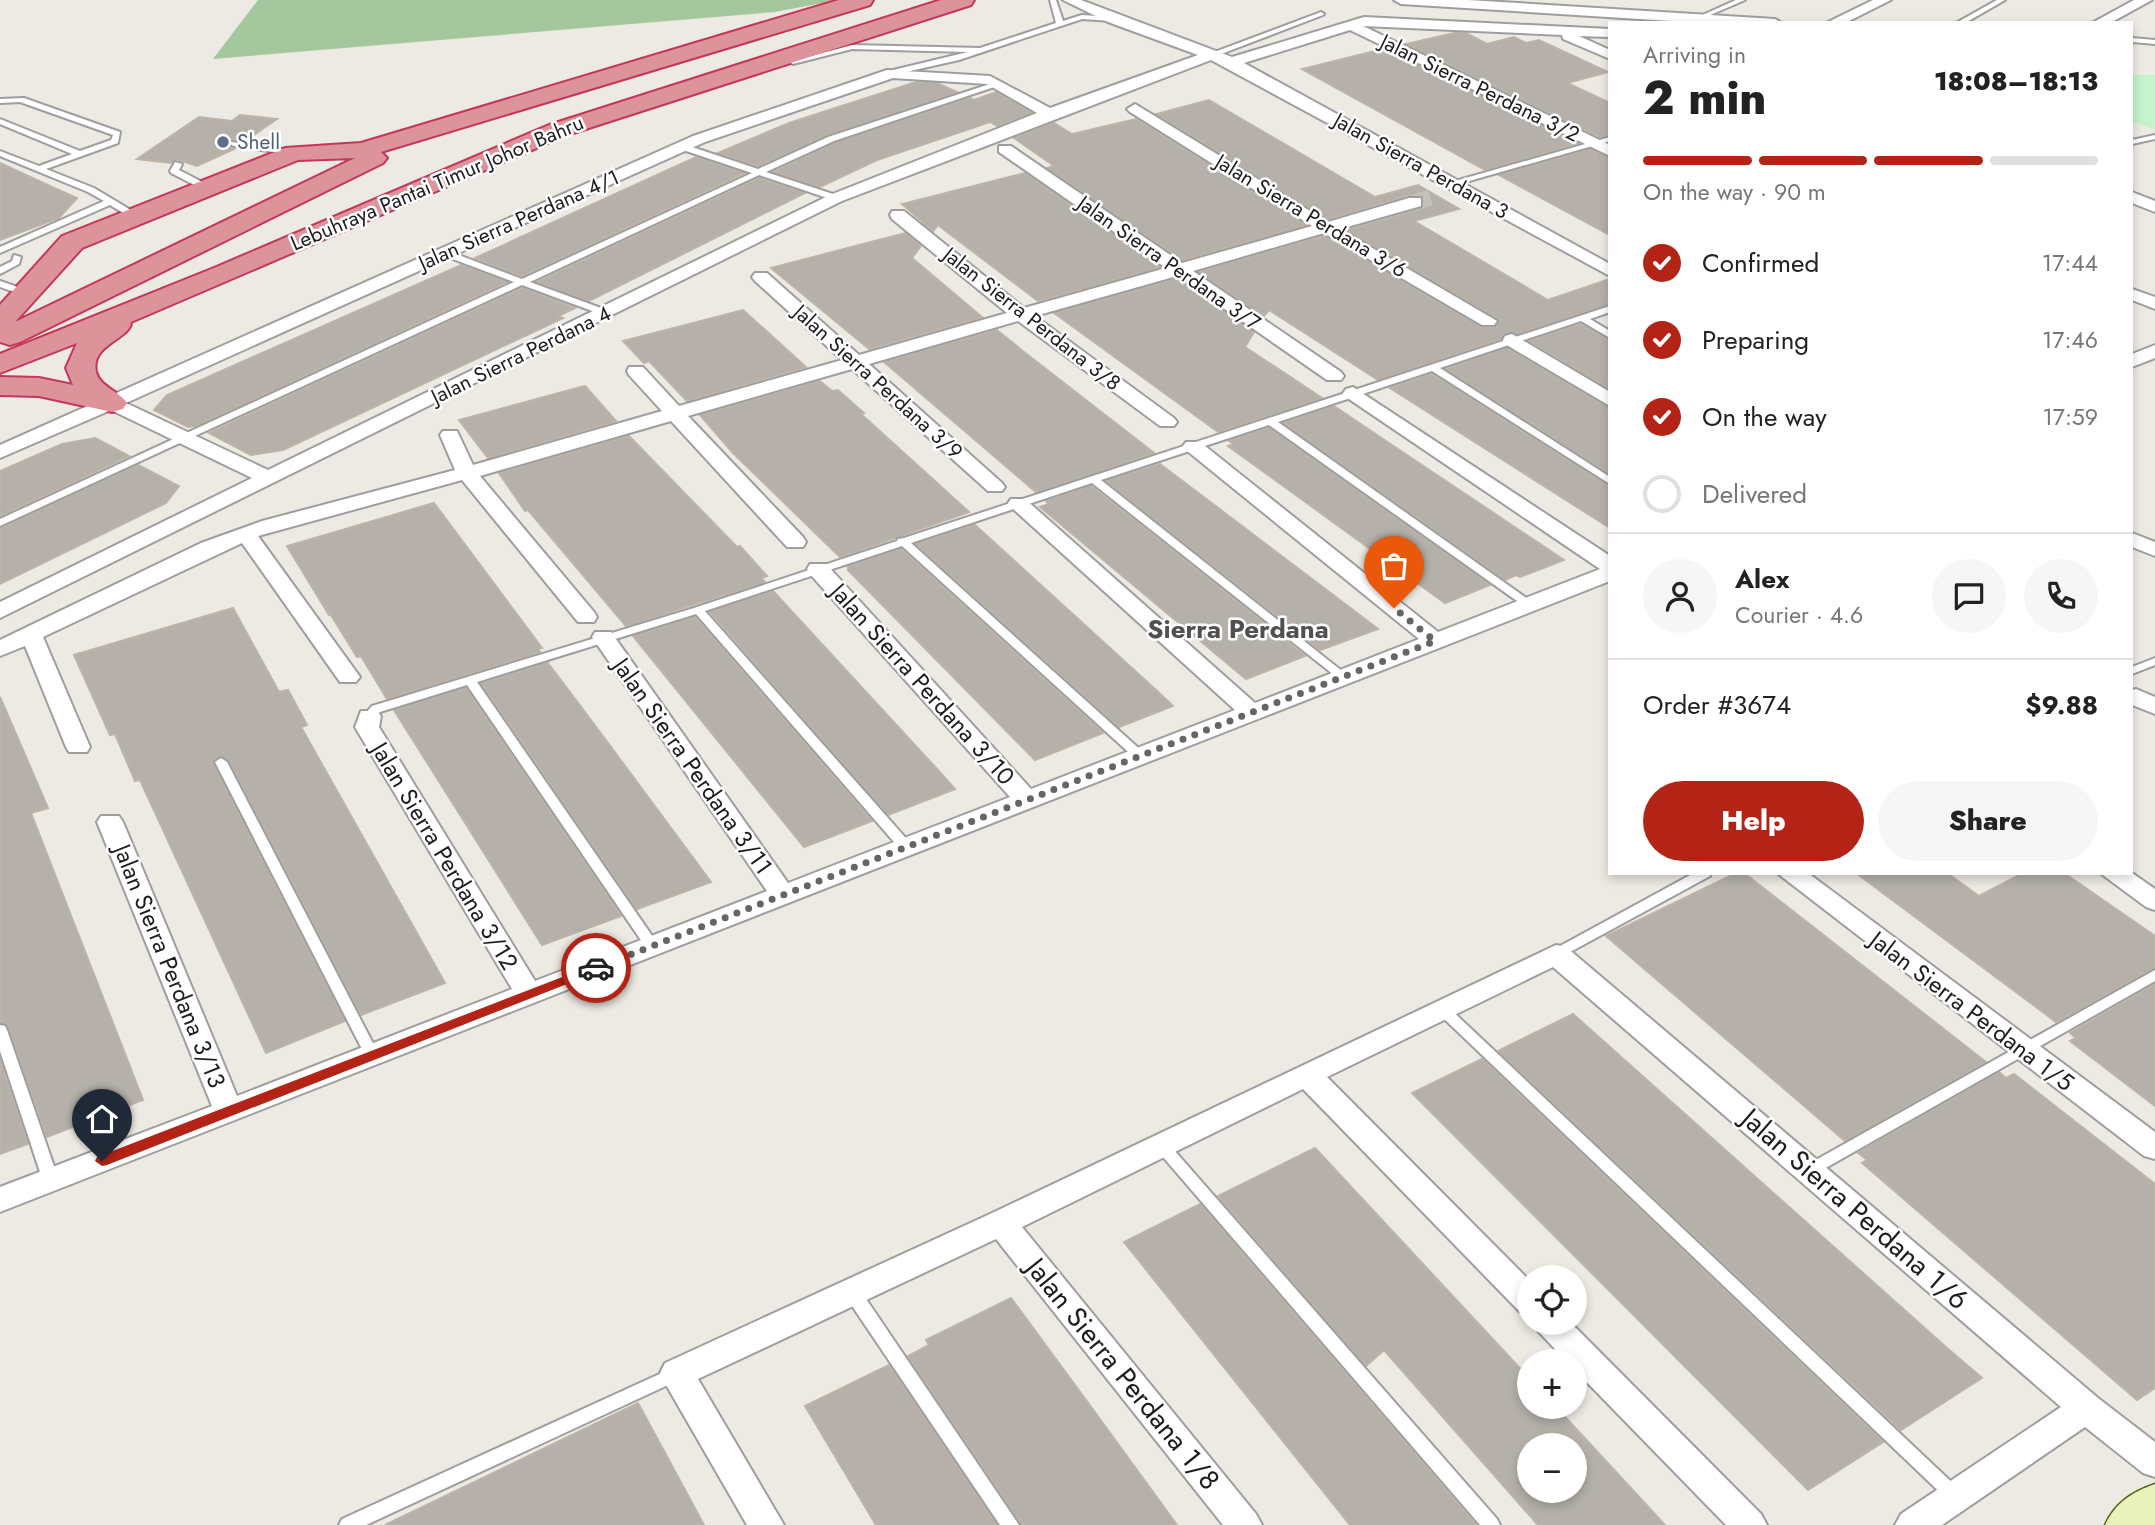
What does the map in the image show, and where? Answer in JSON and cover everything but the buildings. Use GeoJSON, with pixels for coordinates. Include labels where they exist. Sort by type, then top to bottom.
{"type":"FeatureCollection","features":[{"type":"Feature","properties":{"kind":"highway"},"geometry":{"type":"LineString","coordinates":[[0,322],[72,242],[294,153],[357,151],[862,0]]}},
{"type":"Feature","properties":{"kind":"highway","name":"Lebuhraya Pantai Timur Johor Bahru"},"geometry":{"type":"LineString","coordinates":[[0,341],[534,121],[918,0]]}},
{"type":"Feature","properties":{"kind":"highway","name":"Lebuhraya Pantai Timur Johor Bahru"},"geometry":{"type":"LineString","coordinates":[[0,364],[224,274],[558,130],[963,0]]}},
{"type":"Feature","properties":{"kind":"highway"},"geometry":{"type":"LineString","coordinates":[[0,341],[443,126]]}},
{"type":"Feature","properties":{"kind":"highway"},"geometry":{"type":"LineString","coordinates":[[112,403],[89,387],[82,378],[80,367],[84,355],[93,343],[114,326],[224,274]]}},
{"type":"Feature","properties":{"kind":"highway"},"geometry":{"type":"LineString","coordinates":[[0,386],[39,387],[112,403]]}},
{"type":"Feature","properties":{"kind":"street","name":"Jalan Sierra Perdana 3"},"geometry":{"type":"LineString","coordinates":[[1070,0],[1113,19],[1232,62],[1608,270]]}},
{"type":"Feature","properties":{"kind":"street"},"geometry":{"type":"LineString","coordinates":[[1401,0],[1476,2],[1737,21]]}},
{"type":"Feature","properties":{"kind":"street"},"geometry":{"type":"LineString","coordinates":[[1592,12],[1622,0]]}},
{"type":"Feature","properties":{"kind":"street"},"geometry":{"type":"LineString","coordinates":[[1837,21],[1884,0]]}},
{"type":"Feature","properties":{"kind":"street"},"geometry":{"type":"LineString","coordinates":[[2108,0],[2139,3]]}},
{"type":"Feature","properties":{"kind":"street"},"geometry":{"type":"LineString","coordinates":[[2103,21],[2139,3]]}},
{"type":"Feature","properties":{"kind":"street"},"geometry":{"type":"LineString","coordinates":[[1232,62],[1351,24],[1377,22],[1608,33]]}},
{"type":"Feature","properties":{"kind":"street","name":"Jalan Sierra Perdana 3/2"},"geometry":{"type":"LineString","coordinates":[[1351,24],[1602,142]]}},
{"type":"Feature","properties":{"kind":"street"},"geometry":{"type":"LineString","coordinates":[[1555,30],[1608,54]]}},
{"type":"Feature","properties":{"kind":"street","name":"Jalan Sierra Perdana 4"},"geometry":{"type":"LineString","coordinates":[[0,611],[836,198],[1049,114],[1213,54]]}},
{"type":"Feature","properties":{"kind":"street","name":"Jalan Sierra Perdana 4/1"},"geometry":{"type":"LineString","coordinates":[[0,452],[682,147],[892,73],[979,79],[999,84],[1049,114]]}},
{"type":"Feature","properties":{"kind":"street","name":"Jalan Sierra Perdana 3/6"},"geometry":{"type":"LineString","coordinates":[[1135,108],[1325,227],[1489,321]]}},
{"type":"Feature","properties":{"kind":"street","name":"Jalan Sierra Perdana 3/7"},"geometry":{"type":"LineString","coordinates":[[1005,149],[1176,270],[1334,376]]}},
{"type":"Feature","properties":{"kind":"street"},"geometry":{"type":"LineString","coordinates":[[1436,196],[1457,186]]}},
{"type":"Feature","properties":{"kind":"street"},"geometry":{"type":"LineString","coordinates":[[2133,197],[2155,207]]}},
{"type":"Feature","properties":{"kind":"street"},"geometry":{"type":"LineString","coordinates":[[0,649],[209,548],[246,534],[1415,202]]}},
{"type":"Feature","properties":{"kind":"street","name":"Jalan Sierra Perdana 3/8"},"geometry":{"type":"LineString","coordinates":[[898,215],[1020,313],[1167,422]]}},
{"type":"Feature","properties":{"kind":"street","name":"Jalan Sierra Perdana 3/9"},"geometry":{"type":"LineString","coordinates":[[761,277],[995,487]]}},
{"type":"Feature","properties":{"kind":"street"},"geometry":{"type":"LineString","coordinates":[[2133,294],[2155,304]]}},
{"type":"Feature","properties":{"kind":"street"},"geometry":{"type":"LineString","coordinates":[[1512,340],[1608,399]]}},
{"type":"Feature","properties":{"kind":"street"},"geometry":{"type":"LineString","coordinates":[[2133,361],[2155,351]]}},
{"type":"Feature","properties":{"kind":"street"},"geometry":{"type":"LineString","coordinates":[[636,371],[795,542]]}},
{"type":"Feature","properties":{"kind":"street"},"geometry":{"type":"LineString","coordinates":[[1353,393],[1608,565]]}},
{"type":"Feature","properties":{"kind":"street"},"geometry":{"type":"LineString","coordinates":[[112,403],[270,479]]}},
{"type":"Feature","properties":{"kind":"street"},"geometry":{"type":"LineString","coordinates":[[450,435],[467,472],[586,617]]}},
{"type":"Feature","properties":{"kind":"street"},"geometry":{"type":"LineString","coordinates":[[1193,446],[1435,641]]}},
{"type":"Feature","properties":{"kind":"street"},"geometry":{"type":"LineString","coordinates":[[1018,503],[1251,712]]}},
{"type":"Feature","properties":{"kind":"street"},"geometry":{"type":"LineString","coordinates":[[246,534],[348,677]]}},
{"type":"Feature","properties":{"kind":"street"},"geometry":{"type":"LineString","coordinates":[[2133,539],[2155,550]]}},
{"type":"Feature","properties":{"kind":"street","name":"Jalan Sierra Perdana 3/10"},"geometry":{"type":"LineString","coordinates":[[818,569],[1027,800]]}},
{"type":"Feature","properties":{"kind":"street"},"geometry":{"type":"LineString","coordinates":[[0,1200],[1608,574]]}},
{"type":"Feature","properties":{"kind":"street"},"geometry":{"type":"LineString","coordinates":[[31,634],[78,747]]}},
{"type":"Feature","properties":{"kind":"street","name":"Jalan Sierra Perdana 3/11"},"geometry":{"type":"LineString","coordinates":[[603,637],[783,895]]}},
{"type":"Feature","properties":{"kind":"street","name":"Jalan Sierra Perdana 3/12"},"geometry":{"type":"LineString","coordinates":[[369,716],[367,727],[529,994]]}},
{"type":"Feature","properties":{"kind":"street","name":"Jalan Sierra Perdana 3/13"},"geometry":{"type":"LineString","coordinates":[[110,822],[229,1111]]}},
{"type":"Feature","properties":{"kind":"street","name":"Jalan Sierra Perdana 1/5"},"geometry":{"type":"LineString","coordinates":[[1793,875],[2155,1148]]}},
{"type":"Feature","properties":{"kind":"street"},"geometry":{"type":"LineString","coordinates":[[2116,875],[2155,901]]}},
{"type":"Feature","properties":{"kind":"street"},"geometry":{"type":"LineString","coordinates":[[766,1525],[677,1373],[1001,1223],[1556,954]]}},
{"type":"Feature","properties":{"kind":"street","name":"Jalan Sierra Perdana 1/6"},"geometry":{"type":"LineString","coordinates":[[1556,954],[2086,1408],[2155,1462]]}},
{"type":"Feature","properties":{"kind":"street"},"geometry":{"type":"LineString","coordinates":[[1308,1076],[1517,1289]]}},
{"type":"Feature","properties":{"kind":"street","name":"Jalan Sierra Perdana 1/8"},"geometry":{"type":"LineString","coordinates":[[1001,1223],[1244,1525]]}},
{"type":"Feature","properties":{"kind":"street"},"geometry":{"type":"LineString","coordinates":[[1562,1335],[1749,1525]]}},
{"type":"Feature","properties":{"kind":"street"},"geometry":{"type":"LineString","coordinates":[[1913,1525],[2086,1408]]}},
{"type":"Feature","properties":{"kind":"street"},"geometry":{"type":"LineString","coordinates":[[2130,1525],[2155,1506]]}},
{"type":"Feature","properties":{"kind":"lane"},"geometry":{"type":"LineString","coordinates":[[1053,0],[1060,23]]}},
{"type":"Feature","properties":{"kind":"lane"},"geometry":{"type":"LineString","coordinates":[[1699,19],[1742,0]]}},
{"type":"Feature","properties":{"kind":"lane"},"geometry":{"type":"LineString","coordinates":[[1963,21],[2002,0]]}},
{"type":"Feature","properties":{"kind":"lane"},"geometry":{"type":"LineString","coordinates":[[1213,54],[1321,13]]}},
{"type":"Feature","properties":{"kind":"lane"},"geometry":{"type":"LineString","coordinates":[[892,73],[980,50],[1060,23],[1090,16],[1113,19]]}},
{"type":"Feature","properties":{"kind":"lane"},"geometry":{"type":"LineString","coordinates":[[2133,40],[2155,42]]}},
{"type":"Feature","properties":{"kind":"lane"},"geometry":{"type":"LineString","coordinates":[[723,77],[758,72],[845,48],[980,50]]}},
{"type":"Feature","properties":{"kind":"lane"},"geometry":{"type":"LineString","coordinates":[[0,523],[831,139],[999,84]]}},
{"type":"Feature","properties":{"kind":"lane"},"geometry":{"type":"LineString","coordinates":[[0,101],[21,100],[117,135],[116,141],[38,169]]}},
{"type":"Feature","properties":{"kind":"lane"},"geometry":{"type":"LineString","coordinates":[[0,121],[79,153]]}},
{"type":"Feature","properties":{"kind":"lane"},"geometry":{"type":"LineString","coordinates":[[2133,142],[2155,137]]}},
{"type":"Feature","properties":{"kind":"lane"},"geometry":{"type":"LineString","coordinates":[[1457,186],[1602,142]]}},
{"type":"Feature","properties":{"kind":"lane"},"geometry":{"type":"LineString","coordinates":[[234,144],[294,153]]}},
{"type":"Feature","properties":{"kind":"lane"},"geometry":{"type":"LineString","coordinates":[[682,147],[836,198]]}},
{"type":"Feature","properties":{"kind":"lane"},"geometry":{"type":"LineString","coordinates":[[0,153],[91,190],[135,217]]}},
{"type":"Feature","properties":{"kind":"lane"},"geometry":{"type":"LineString","coordinates":[[178,164],[174,171],[206,188]]}},
{"type":"Feature","properties":{"kind":"lane"},"geometry":{"type":"LineString","coordinates":[[0,250],[79,210],[109,202]]}},
{"type":"Feature","properties":{"kind":"lane"},"geometry":{"type":"LineString","coordinates":[[445,253],[606,313]]}},
{"type":"Feature","properties":{"kind":"lane"},"geometry":{"type":"LineString","coordinates":[[0,258],[17,257],[16,262],[0,271]]}},
{"type":"Feature","properties":{"kind":"lane"},"geometry":{"type":"LineString","coordinates":[[0,284],[26,293]]}},
{"type":"Feature","properties":{"kind":"lane"},"geometry":{"type":"LineString","coordinates":[[369,716],[376,709],[603,637],[698,610],[1608,310]]}},
{"type":"Feature","properties":{"kind":"lane"},"geometry":{"type":"LineString","coordinates":[[1582,318],[1608,334]]}},
{"type":"Feature","properties":{"kind":"lane"},"geometry":{"type":"LineString","coordinates":[[1432,367],[1608,480]]}},
{"type":"Feature","properties":{"kind":"lane"},"geometry":{"type":"LineString","coordinates":[[1270,421],[1528,604]]}},
{"type":"Feature","properties":{"kind":"lane"},"geometry":{"type":"LineString","coordinates":[[1093,479],[1343,677]]}},
{"type":"Feature","properties":{"kind":"lane"},"geometry":{"type":"LineString","coordinates":[[902,541],[1140,756]]}},
{"type":"Feature","properties":{"kind":"lane"},"geometry":{"type":"LineString","coordinates":[[698,610],[906,847]]}},
{"type":"Feature","properties":{"kind":"lane"},"geometry":{"type":"LineString","coordinates":[[2133,671],[2155,661]]}},
{"type":"Feature","properties":{"kind":"lane"},"geometry":{"type":"LineString","coordinates":[[469,679],[652,946]]}},
{"type":"Feature","properties":{"kind":"lane"},"geometry":{"type":"LineString","coordinates":[[221,762],[372,1055]]}},
{"type":"Feature","properties":{"kind":"lane"},"geometry":{"type":"LineString","coordinates":[[1556,954],[1701,875]]}},
{"type":"Feature","properties":{"kind":"lane"},"geometry":{"type":"LineString","coordinates":[[1811,1170],[2155,975]]}},
{"type":"Feature","properties":{"kind":"lane"},"geometry":{"type":"LineString","coordinates":[[1443,1010],[1955,1496]]}},
{"type":"Feature","properties":{"kind":"lane"},"geometry":{"type":"LineString","coordinates":[[0,1030],[51,1181]]}},
{"type":"Feature","properties":{"kind":"lane"},"geometry":{"type":"LineString","coordinates":[[1162,1146],[1492,1525]]}},
{"type":"Feature","properties":{"kind":"lane"},"geometry":{"type":"LineString","coordinates":[[852,1292],[1010,1525]]}},
{"type":"Feature","properties":{"kind":"lane"},"geometry":{"type":"LineString","coordinates":[[348,1525],[677,1373]]}},
{"type":"Feature","properties":{"kind":"green space"},"geometry":{"type":"Polygon","coordinates":[[[258,0],[838,0],[775,12],[213,59],[258,0]]]}},
{"type":"Feature","properties":{"kind":"green space"},"geometry":{"type":"Polygon","coordinates":[[[2133,75],[2155,75],[2155,130],[2133,121],[2133,75]]]}},
{"type":"Feature","properties":{"kind":"tunnel"},"geometry":{"type":"LineString","coordinates":[[1415,202],[1436,196]]}},
{"type":"Feature","properties":{"kind":"way so far"},"geometry":{"type":"LineString","coordinates":[[596,968],[1435,641],[1394,608]]}},
{"type":"Feature","properties":{"kind":"place","name":"Shell"},"geometry":{"type":"Point","coordinates":[223,142]}},
{"type":"Feature","properties":{"kind":"district","name":"Sierra Perdana"},"geometry":{"type":"Point","coordinates":[1238,629]}},
{"type":"Feature","properties":{"kind":"route"},"geometry":{"type":"LineString","coordinates":[[102,1161],[596,968]]}}]}
